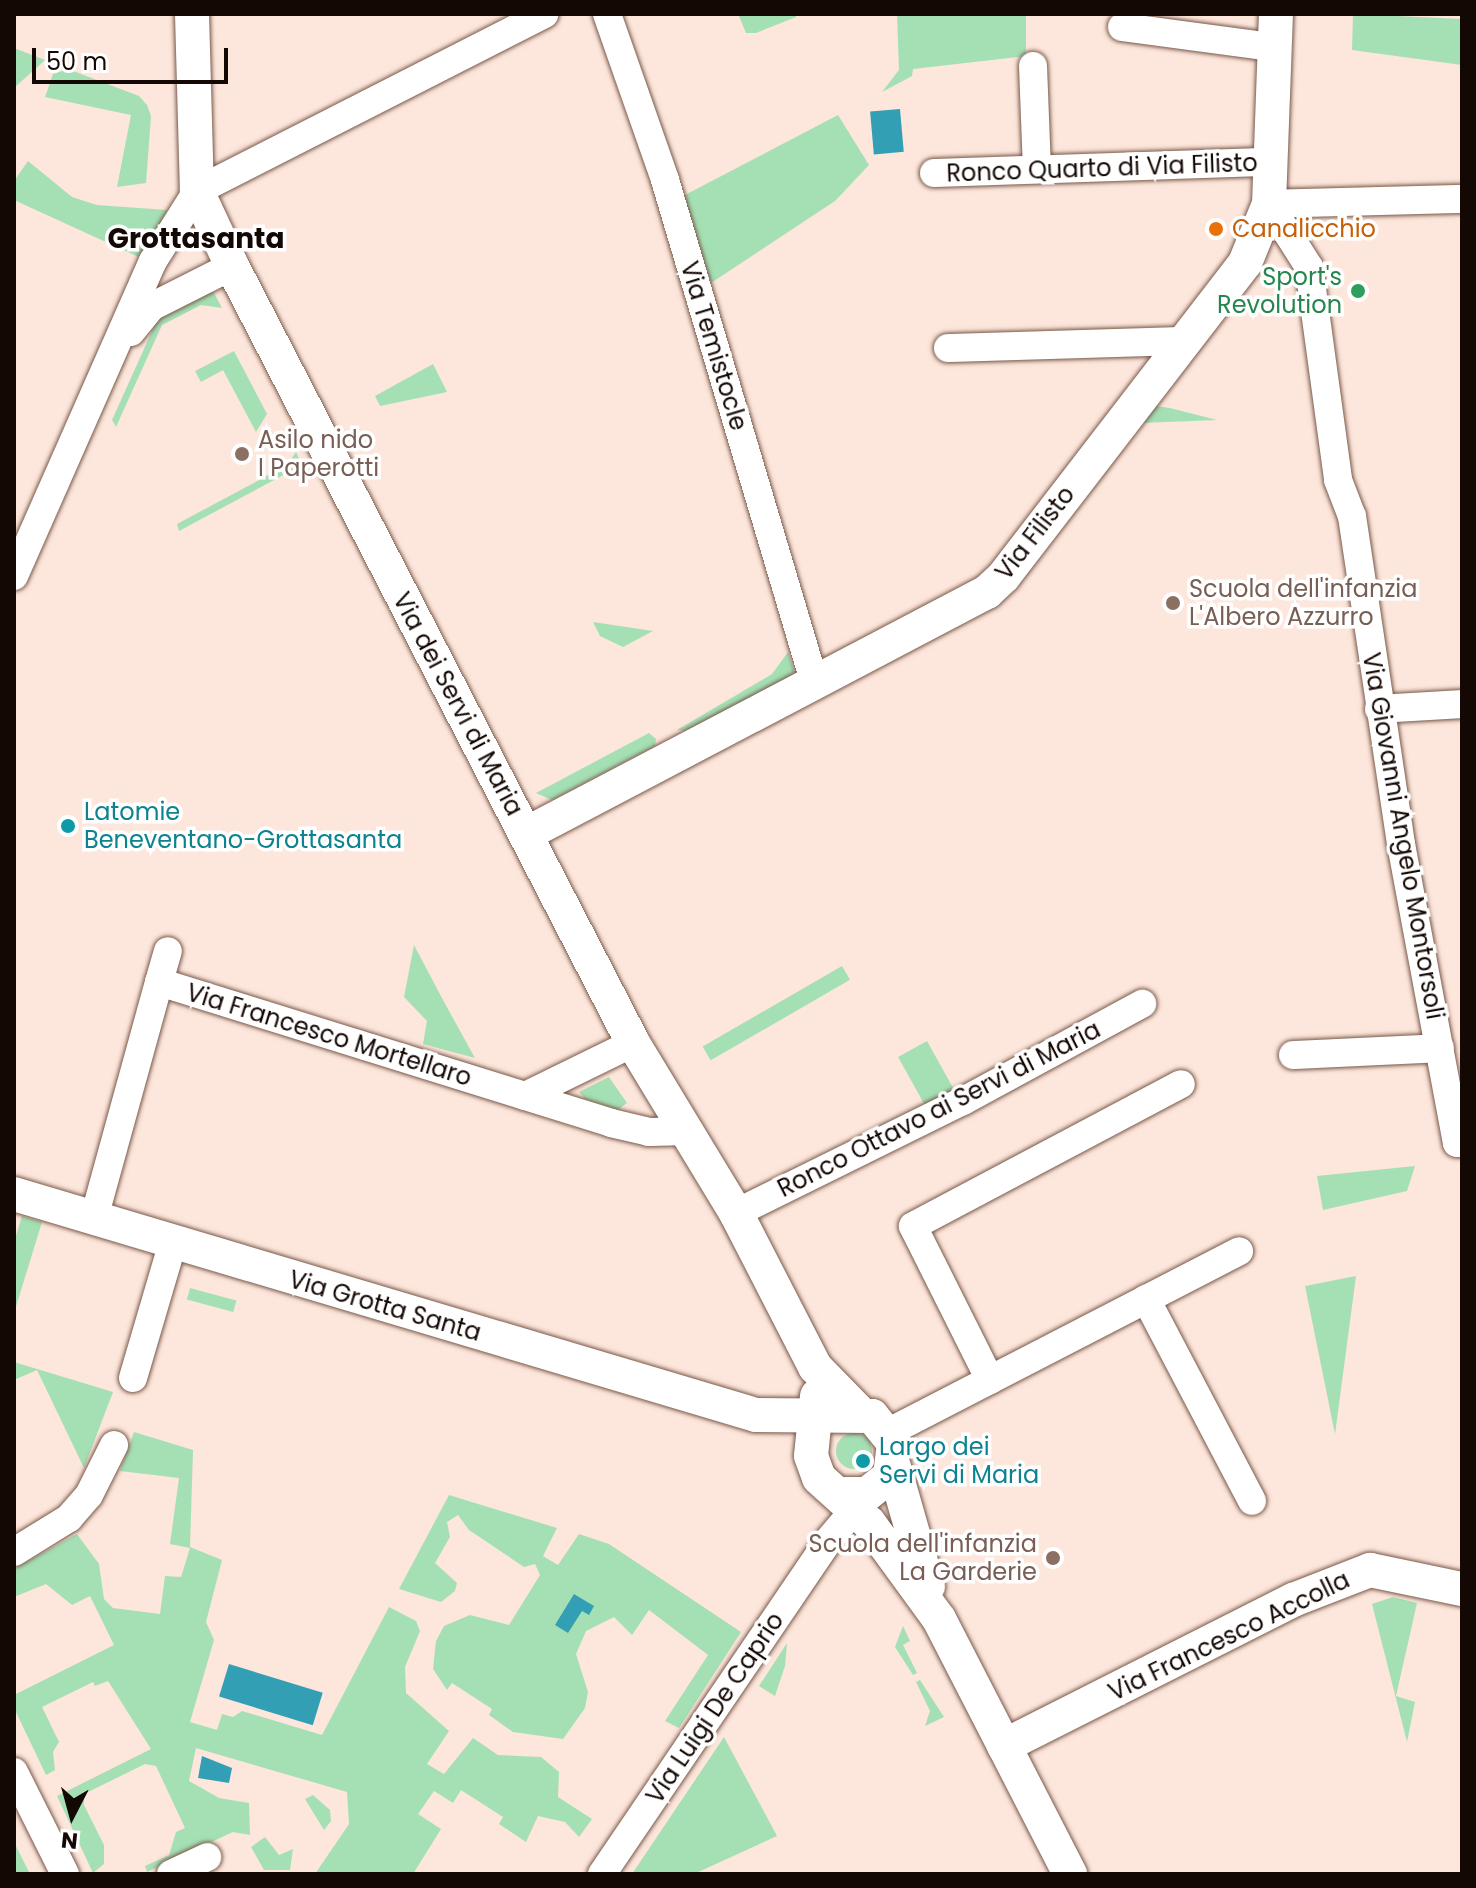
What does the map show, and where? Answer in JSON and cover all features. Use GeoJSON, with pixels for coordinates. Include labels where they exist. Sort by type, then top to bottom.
{"type":"FeatureCollection","features":[{"type":"Feature","properties":{"kind":"street","name":"Via dei Servi di Maria"},"geometry":{"type":"LineString","coordinates":[[192,14],[197,191],[232,266],[633,1043],[736,1213],[815,1367],[828,1427]]}},
{"type":"Feature","properties":{"kind":"street"},"geometry":{"type":"LineString","coordinates":[[14,576],[116,352],[153,261],[197,191],[544,14]]}},
{"type":"Feature","properties":{"kind":"street","name":"Via Temistocle"},"geometry":{"type":"LineString","coordinates":[[607,14],[665,180],[814,681]]}},
{"type":"Feature","properties":{"kind":"street"},"geometry":{"type":"LineString","coordinates":[[1122,27],[1274,30]]}},
{"type":"Feature","properties":{"kind":"street","name":"Via Filisto"},"geometry":{"type":"LineString","coordinates":[[526,834],[987,592],[1245,263],[1269,204],[1274,30]]}},
{"type":"Feature","properties":{"kind":"street"},"geometry":{"type":"LineString","coordinates":[[1033,66],[1037,169]]}},
{"type":"Feature","properties":{"kind":"street","name":"Ronco Quarto di Via Filisto"},"geometry":{"type":"LineString","coordinates":[[934,173],[1271,162]]}},
{"type":"Feature","properties":{"kind":"street"},"geometry":{"type":"LineString","coordinates":[[1269,204],[1462,199]]}},
{"type":"Feature","properties":{"kind":"street","name":"Via Giovanni Angelo Montorsoli"},"geometry":{"type":"LineString","coordinates":[[1269,204],[1309,267],[1338,480],[1352,516],[1401,844],[1457,1143],[1462,1143]]}},
{"type":"Feature","properties":{"kind":"street"},"geometry":{"type":"LineString","coordinates":[[116,352],[151,307],[232,266]]}},
{"type":"Feature","properties":{"kind":"street"},"geometry":{"type":"LineString","coordinates":[[948,348],[1184,341]]}},
{"type":"Feature","properties":{"kind":"street"},"geometry":{"type":"LineString","coordinates":[[1379,709],[1462,704]]}},
{"type":"Feature","properties":{"kind":"street"},"geometry":{"type":"LineString","coordinates":[[159,982],[168,951]]}},
{"type":"Feature","properties":{"kind":"street","name":"Via Francesco Mortellaro"},"geometry":{"type":"LineString","coordinates":[[94,1218],[159,982],[649,1132],[689,1131]]}},
{"type":"Feature","properties":{"kind":"street","name":"Ronco Ottavo ai Servi di Maria"},"geometry":{"type":"LineString","coordinates":[[736,1213],[963,1101],[1142,1004]]}},
{"type":"Feature","properties":{"kind":"street"},"geometry":{"type":"LineString","coordinates":[[525,1096],[633,1043]]}},
{"type":"Feature","properties":{"kind":"street"},"geometry":{"type":"LineString","coordinates":[[1293,1055],[1440,1048]]}},
{"type":"Feature","properties":{"kind":"street"},"geometry":{"type":"LineString","coordinates":[[990,1380],[913,1226],[1181,1084]]}},
{"type":"Feature","properties":{"kind":"street","name":"Via Grotta Santa"},"geometry":{"type":"LineString","coordinates":[[14,1194],[764,1415],[801,1442],[828,1427]]}},
{"type":"Feature","properties":{"kind":"street"},"geometry":{"type":"LineString","coordinates":[[133,1378],[173,1242]]}},
{"type":"Feature","properties":{"kind":"street"},"geometry":{"type":"LineString","coordinates":[[1070,1874],[939,1619],[847,1496],[828,1427],[889,1432],[1239,1251]]}},
{"type":"Feature","properties":{"kind":"street"},"geometry":{"type":"LineString","coordinates":[[1146,1299],[1252,1501]]}},
{"type":"Feature","properties":{"kind":"street"},"geometry":{"type":"LineString","coordinates":[[764,1415],[800,1398],[815,1367]]}},
{"type":"Feature","properties":{"kind":"street"},"geometry":{"type":"LineString","coordinates":[[889,1432],[894,1467],[939,1619]]}},
{"type":"Feature","properties":{"kind":"street"},"geometry":{"type":"LineString","coordinates":[[14,1552],[69,1518],[89,1495],[114,1445]]}},
{"type":"Feature","properties":{"kind":"street"},"geometry":{"type":"LineString","coordinates":[[847,1496],[884,1484],[894,1467]]}},
{"type":"Feature","properties":{"kind":"street","name":"Via Luigi De Caprio"},"geometry":{"type":"LineString","coordinates":[[602,1874],[828,1541],[847,1496]]}},
{"type":"Feature","properties":{"kind":"street"},"geometry":{"type":"LineString","coordinates":[[828,1541],[844,1535],[880,1537]]}},
{"type":"Feature","properties":{"kind":"street","name":"Via Francesco Accolla"},"geometry":{"type":"LineString","coordinates":[[1004,1746],[1293,1600],[1370,1570],[1462,1589]]}},
{"type":"Feature","properties":{"kind":"street"},"geometry":{"type":"LineString","coordinates":[[14,1772],[65,1874]]}},
{"type":"Feature","properties":{"kind":"street"},"geometry":{"type":"LineString","coordinates":[[171,1874],[207,1857]]}},
{"type":"Feature","properties":{"kind":"green space"},"geometry":{"type":"Polygon","coordinates":[[[738,14],[796,14],[796,17],[756,33],[746,33],[738,14]]]}},
{"type":"Feature","properties":{"kind":"green space"},"geometry":{"type":"Polygon","coordinates":[[[897,14],[1026,14],[1026,56],[913,69],[912,76],[882,92],[899,70],[897,14]]]}},
{"type":"Feature","properties":{"kind":"green space"},"geometry":{"type":"Polygon","coordinates":[[[1353,14],[1462,19],[1462,65],[1352,50],[1353,14]]]}},
{"type":"Feature","properties":{"kind":"green space"},"geometry":{"type":"Polygon","coordinates":[[[14,48],[45,60],[14,88],[14,48]]]}},
{"type":"Feature","properties":{"kind":"green space"},"geometry":{"type":"Polygon","coordinates":[[[68,69],[139,96],[147,105],[151,116],[146,183],[117,187],[131,115],[45,97],[53,74],[68,69]]]}},
{"type":"Feature","properties":{"kind":"green space"},"geometry":{"type":"Polygon","coordinates":[[[838,115],[869,165],[835,201],[711,283],[683,196],[838,115]]]}},
{"type":"Feature","properties":{"kind":"green space"},"geometry":{"type":"Polygon","coordinates":[[[28,161],[72,197],[97,205],[167,210],[143,259],[14,200],[14,181],[28,161]]]}},
{"type":"Feature","properties":{"kind":"green space"},"geometry":{"type":"Polygon","coordinates":[[[213,291],[222,308],[201,305],[162,325],[116,427],[112,420],[157,320],[213,291]]]}},
{"type":"Feature","properties":{"kind":"green space"},"geometry":{"type":"Polygon","coordinates":[[[234,351],[267,414],[256,432],[223,370],[201,382],[195,371],[234,351]]]}},
{"type":"Feature","properties":{"kind":"green space"},"geometry":{"type":"Polygon","coordinates":[[[433,364],[447,392],[380,406],[375,396],[433,364]]]}},
{"type":"Feature","properties":{"kind":"green space"},"geometry":{"type":"Polygon","coordinates":[[[1156,406],[1170,408],[1217,420],[1140,423],[1156,406]]]}},
{"type":"Feature","properties":{"kind":"green space"},"geometry":{"type":"Polygon","coordinates":[[[296,452],[302,465],[179,531],[177,524],[287,465],[296,452]]]}},
{"type":"Feature","properties":{"kind":"green space"},"geometry":{"type":"Polygon","coordinates":[[[593,622],[653,631],[623,647],[600,636],[593,622]]]}},
{"type":"Feature","properties":{"kind":"green space"},"geometry":{"type":"Polygon","coordinates":[[[788,652],[794,671],[791,678],[685,731],[677,730],[772,674],[788,652]]]}},
{"type":"Feature","properties":{"kind":"green space"},"geometry":{"type":"Polygon","coordinates":[[[649,733],[656,739],[655,746],[552,800],[536,793],[649,733]]]}},
{"type":"Feature","properties":{"kind":"green space"},"geometry":{"type":"Polygon","coordinates":[[[414,945],[475,1058],[423,1044],[427,1021],[404,997],[414,945]]]}},
{"type":"Feature","properties":{"kind":"green space"},"geometry":{"type":"Polygon","coordinates":[[[842,966],[850,980],[711,1060],[703,1046],[842,966]]]}},
{"type":"Feature","properties":{"kind":"green space"},"geometry":{"type":"Polygon","coordinates":[[[927,1041],[958,1096],[929,1112],[898,1057],[927,1041]]]}},
{"type":"Feature","properties":{"kind":"green space"},"geometry":{"type":"Polygon","coordinates":[[[609,1077],[627,1103],[618,1110],[585,1099],[579,1092],[609,1077]]]}},
{"type":"Feature","properties":{"kind":"green space"},"geometry":{"type":"Polygon","coordinates":[[[1415,1166],[1407,1191],[1323,1210],[1317,1176],[1415,1166]]]}},
{"type":"Feature","properties":{"kind":"green space"},"geometry":{"type":"Polygon","coordinates":[[[22,1216],[42,1222],[14,1313],[14,1242],[22,1216]]]}},
{"type":"Feature","properties":{"kind":"green space"},"geometry":{"type":"Polygon","coordinates":[[[1356,1276],[1335,1434],[1305,1286],[1356,1276]]]}},
{"type":"Feature","properties":{"kind":"green space"},"geometry":{"type":"Polygon","coordinates":[[[190,1288],[236,1300],[233,1312],[187,1300],[190,1288]]]}},
{"type":"Feature","properties":{"kind":"green space"},"geometry":{"type":"Polygon","coordinates":[[[14,1362],[113,1392],[84,1468],[37,1370],[14,1380],[14,1362]]]}},
{"type":"Feature","properties":{"kind":"green space"},"geometry":{"type":"Polygon","coordinates":[[[134,1432],[193,1450],[190,1547],[222,1560],[206,1622],[214,1640],[190,1722],[217,1730],[222,1714],[233,1717],[242,1711],[322,1735],[389,1607],[416,1621],[420,1631],[405,1667],[406,1693],[449,1731],[427,1764],[444,1774],[473,1738],[498,1755],[541,1757],[559,1772],[558,1797],[592,1819],[579,1837],[565,1822],[538,1816],[526,1842],[499,1824],[503,1817],[461,1790],[453,1803],[434,1791],[418,1814],[441,1829],[413,1874],[315,1874],[349,1824],[347,1792],[196,1748],[189,1781],[219,1798],[249,1803],[250,1835],[233,1832],[147,1872],[145,1866],[169,1855],[176,1832],[185,1828],[156,1766],[145,1764],[84,1794],[84,1805],[104,1845],[104,1864],[93,1873],[57,1796],[151,1749],[108,1681],[95,1686],[93,1682],[42,1707],[59,1742],[53,1752],[55,1770],[46,1775],[14,1708],[14,1695],[114,1645],[90,1596],[72,1605],[46,1584],[14,1597],[14,1569],[77,1534],[99,1564],[104,1599],[113,1608],[160,1614],[165,1576],[181,1577],[190,1548],[170,1544],[179,1478],[120,1471],[134,1432]]]}},
{"type":"Feature","properties":{"kind":"green space"},"geometry":{"type":"Polygon","coordinates":[[[854,1433],[867,1438],[872,1451],[867,1464],[854,1469],[841,1464],[836,1451],[841,1438],[854,1433]]]}},
{"type":"Feature","properties":{"kind":"green space"},"geometry":{"type":"Polygon","coordinates":[[[449,1495],[557,1528],[543,1556],[558,1565],[579,1534],[609,1544],[741,1632],[679,1728],[665,1721],[708,1655],[649,1610],[632,1635],[614,1617],[586,1631],[576,1654],[588,1692],[585,1708],[563,1739],[513,1732],[489,1715],[492,1709],[452,1683],[447,1690],[433,1669],[436,1641],[444,1626],[470,1615],[509,1625],[540,1575],[535,1564],[524,1567],[469,1530],[458,1515],[447,1522],[450,1537],[435,1563],[457,1583],[455,1591],[441,1602],[399,1589],[449,1495]]]}},
{"type":"Feature","properties":{"kind":"green space"},"geometry":{"type":"Polygon","coordinates":[[[1393,1597],[1417,1603],[1396,1696],[1415,1702],[1407,1742],[1372,1604],[1393,1597]]]}},
{"type":"Feature","properties":{"kind":"green space"},"geometry":{"type":"Polygon","coordinates":[[[903,1626],[910,1641],[903,1645],[917,1673],[913,1675],[895,1647],[903,1626]]]}},
{"type":"Feature","properties":{"kind":"green space"},"geometry":{"type":"Polygon","coordinates":[[[787,1643],[785,1666],[775,1696],[759,1686],[787,1643]]]}},
{"type":"Feature","properties":{"kind":"green space"},"geometry":{"type":"Polygon","coordinates":[[[920,1680],[944,1717],[925,1726],[930,1711],[916,1682],[920,1680]]]}},
{"type":"Feature","properties":{"kind":"green space"},"geometry":{"type":"Polygon","coordinates":[[[724,1737],[777,1836],[694,1874],[632,1874],[724,1737]]]}},
{"type":"Feature","properties":{"kind":"green space"},"geometry":{"type":"Polygon","coordinates":[[[313,1795],[330,1810],[331,1821],[324,1830],[305,1799],[313,1795]]]}},
{"type":"Feature","properties":{"kind":"green space"},"geometry":{"type":"Polygon","coordinates":[[[265,1837],[279,1855],[293,1849],[290,1870],[264,1870],[251,1847],[265,1837]]]}},
{"type":"Feature","properties":{"kind":"green space"},"geometry":{"type":"Polygon","coordinates":[[[14,1842],[30,1874],[14,1874],[14,1842]]]}},
{"type":"Feature","properties":{"kind":"water"},"geometry":{"type":"Polygon","coordinates":[[[900,109],[904,152],[874,154],[870,112],[900,109]]]}},
{"type":"Feature","properties":{"kind":"water"},"geometry":{"type":"Polygon","coordinates":[[[574,1594],[594,1606],[589,1615],[582,1611],[568,1633],[555,1625],[574,1594]]]}},
{"type":"Feature","properties":{"kind":"water"},"geometry":{"type":"Polygon","coordinates":[[[229,1664],[323,1693],[313,1725],[219,1697],[229,1664]]]}},
{"type":"Feature","properties":{"kind":"water"},"geometry":{"type":"Polygon","coordinates":[[[202,1756],[232,1768],[229,1783],[198,1778],[202,1756]]]}},
{"type":"Feature","properties":{"kind":"place","name":"Canalicchio"},"geometry":{"type":"Point","coordinates":[1216,229]}},
{"type":"Feature","properties":{"kind":"place","name":"Sport's Revolution"},"geometry":{"type":"Point","coordinates":[1358,291]}},
{"type":"Feature","properties":{"kind":"place","name":"Asilo nido I Paperotti"},"geometry":{"type":"Point","coordinates":[242,454]}},
{"type":"Feature","properties":{"kind":"place","name":"Scuola dell'infanzia L'Albero Azzurro"},"geometry":{"type":"Point","coordinates":[1173,603]}},
{"type":"Feature","properties":{"kind":"place","name":"Latomie Beneventano-Grottasanta"},"geometry":{"type":"Point","coordinates":[68,826]}},
{"type":"Feature","properties":{"kind":"place","name":"Largo dei Servi di Maria"},"geometry":{"type":"Point","coordinates":[863,1461]}},
{"type":"Feature","properties":{"kind":"place","name":"Scuola dell'infanzia La Garderie"},"geometry":{"type":"Point","coordinates":[1053,1558]}},
{"type":"Feature","properties":{"kind":"district","name":"Grottasanta"},"geometry":{"type":"Point","coordinates":[196,239]}}]}
